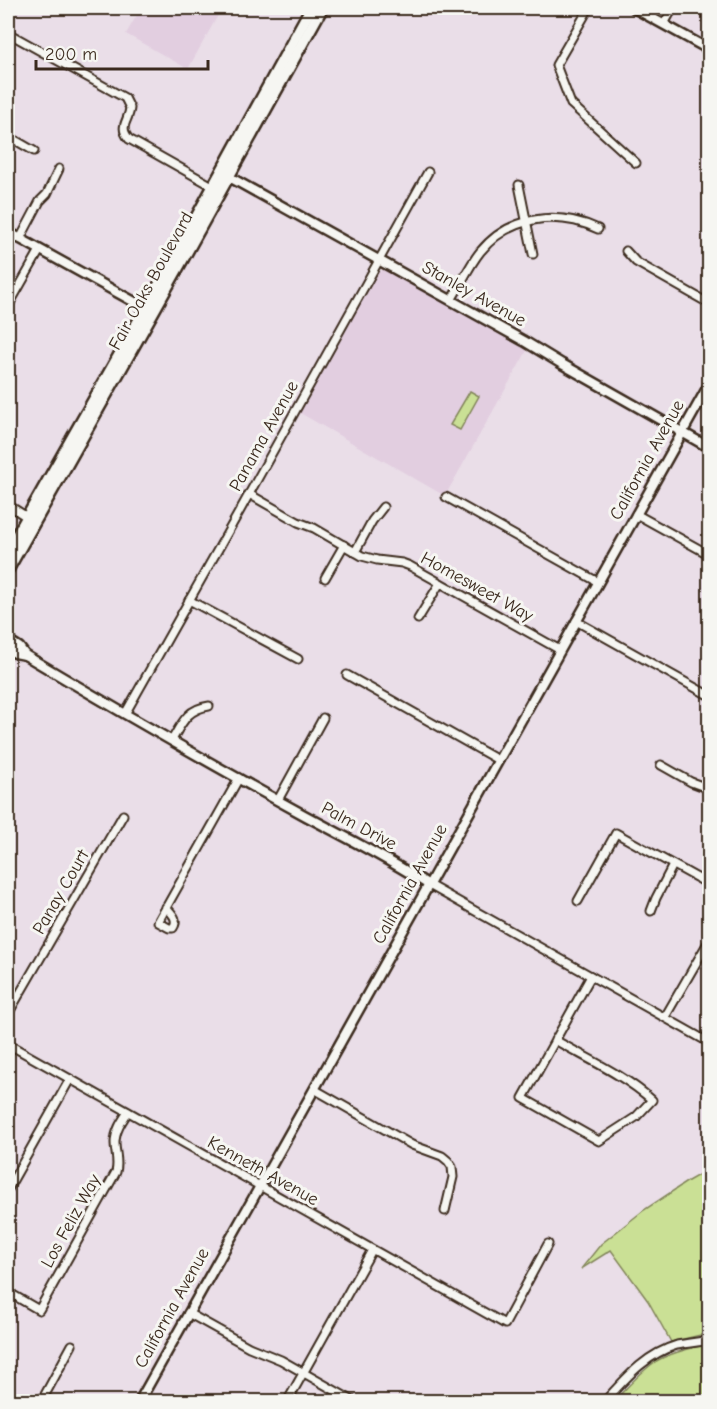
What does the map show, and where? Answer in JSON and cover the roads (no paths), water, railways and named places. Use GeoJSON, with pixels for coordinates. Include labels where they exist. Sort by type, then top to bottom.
{"type":"FeatureCollection","features":[{"type":"Feature","properties":{"kind":"main road"},"geometry":{"type":"LineString","coordinates":[[287,69],[286,62],[313,8]]}},
{"type":"Feature","properties":{"kind":"main road","name":"Fair Oaks Boulevard"},"geometry":{"type":"LineString","coordinates":[[8,569],[313,8]]}},
{"type":"Feature","properties":{"kind":"main road","name":"Fair Oaks Boulevard"},"geometry":{"type":"LineString","coordinates":[[224,174],[321,8]]}},
{"type":"Feature","properties":{"kind":"main road","name":"Fair Oaks Boulevard"},"geometry":{"type":"LineString","coordinates":[[8,551],[149,311]]}},
{"type":"Feature","properties":{"kind":"main road"},"geometry":{"type":"LineString","coordinates":[[30,530],[29,524],[57,472],[57,465]]}},
{"type":"Feature","properties":{"kind":"street"},"geometry":{"type":"LineString","coordinates":[[589,8],[556,65],[571,104],[636,163]]}},
{"type":"Feature","properties":{"kind":"street"},"geometry":{"type":"LineString","coordinates":[[634,8],[710,50]]}},
{"type":"Feature","properties":{"kind":"street"},"geometry":{"type":"LineString","coordinates":[[664,24],[674,8]]}},
{"type":"Feature","properties":{"kind":"street"},"geometry":{"type":"LineString","coordinates":[[8,33],[125,98],[130,108],[124,132],[129,139],[217,188]]}},
{"type":"Feature","properties":{"kind":"street"},"geometry":{"type":"LineString","coordinates":[[8,136],[34,151]]}},
{"type":"Feature","properties":{"kind":"street"},"geometry":{"type":"LineString","coordinates":[[20,239],[59,169]]}},
{"type":"Feature","properties":{"kind":"street","name":"Panama Avenue"},"geometry":{"type":"LineString","coordinates":[[125,714],[428,172]]}},
{"type":"Feature","properties":{"kind":"street","name":"Stanley Avenue"},"geometry":{"type":"LineString","coordinates":[[224,174],[710,448]]}},
{"type":"Feature","properties":{"kind":"street"},"geometry":{"type":"LineString","coordinates":[[519,185],[533,254]]}},
{"type":"Feature","properties":{"kind":"street"},"geometry":{"type":"LineString","coordinates":[[451,300],[472,262],[499,234],[526,221],[540,218],[560,218],[598,229]]}},
{"type":"Feature","properties":{"kind":"street"},"geometry":{"type":"LineString","coordinates":[[8,232],[149,311]]}},
{"type":"Feature","properties":{"kind":"street"},"geometry":{"type":"LineString","coordinates":[[8,304],[40,250]]}},
{"type":"Feature","properties":{"kind":"street"},"geometry":{"type":"LineString","coordinates":[[626,251],[636,262],[710,304]]}},
{"type":"Feature","properties":{"kind":"street","name":"California Avenue"},"geometry":{"type":"LineString","coordinates":[[139,1401],[710,383]]}},
{"type":"Feature","properties":{"kind":"street","name":"Homesweet Way"},"geometry":{"type":"LineString","coordinates":[[249,494],[369,559],[393,561],[406,565],[560,650]]}},
{"type":"Feature","properties":{"kind":"street"},"geometry":{"type":"LineString","coordinates":[[446,497],[598,582]]}},
{"type":"Feature","properties":{"kind":"street"},"geometry":{"type":"LineString","coordinates":[[8,505],[27,517]]}},
{"type":"Feature","properties":{"kind":"street"},"geometry":{"type":"LineString","coordinates":[[355,552],[372,521],[383,507]]}},
{"type":"Feature","properties":{"kind":"street"},"geometry":{"type":"LineString","coordinates":[[636,514],[710,555]]}},
{"type":"Feature","properties":{"kind":"street"},"geometry":{"type":"LineString","coordinates":[[325,578],[344,545]]}},
{"type":"Feature","properties":{"kind":"street"},"geometry":{"type":"LineString","coordinates":[[418,619],[440,583]]}},
{"type":"Feature","properties":{"kind":"street"},"geometry":{"type":"LineString","coordinates":[[189,600],[298,658]]}},
{"type":"Feature","properties":{"kind":"street"},"geometry":{"type":"LineString","coordinates":[[576,621],[710,696]]}},
{"type":"Feature","properties":{"kind":"street","name":"Palm Drive"},"geometry":{"type":"LineString","coordinates":[[8,640],[19,647],[25,655]]}},
{"type":"Feature","properties":{"kind":"street","name":"Palm Drive"},"geometry":{"type":"LineString","coordinates":[[8,649],[25,655],[125,714],[710,1043]]}},
{"type":"Feature","properties":{"kind":"street"},"geometry":{"type":"LineString","coordinates":[[347,675],[498,760]]}},
{"type":"Feature","properties":{"kind":"street"},"geometry":{"type":"LineString","coordinates":[[172,740],[188,715],[199,708],[209,706]]}},
{"type":"Feature","properties":{"kind":"street"},"geometry":{"type":"LineString","coordinates":[[278,800],[323,718]]}},
{"type":"Feature","properties":{"kind":"street"},"geometry":{"type":"LineString","coordinates":[[661,765],[691,782],[710,789]]}},
{"type":"Feature","properties":{"kind":"street"},"geometry":{"type":"LineString","coordinates":[[166,907],[239,778]]}},
{"type":"Feature","properties":{"kind":"street","name":"Panay Court"},"geometry":{"type":"LineString","coordinates":[[8,1014],[123,815]]}},
{"type":"Feature","properties":{"kind":"street"},"geometry":{"type":"LineString","coordinates":[[578,901],[616,832],[710,885]]}},
{"type":"Feature","properties":{"kind":"street"},"geometry":{"type":"LineString","coordinates":[[651,911],[673,865]]}},
{"type":"Feature","properties":{"kind":"street"},"geometry":{"type":"LineString","coordinates":[[665,1017],[710,939]]}},
{"type":"Feature","properties":{"kind":"street"},"geometry":{"type":"LineString","coordinates":[[555,1040],[619,1076],[652,1100],[636,1118],[599,1141],[523,1098],[555,1040],[591,976]]}},
{"type":"Feature","properties":{"kind":"street","name":"Kenneth Avenue"},"geometry":{"type":"LineString","coordinates":[[8,1044],[505,1324],[548,1244]]}},
{"type":"Feature","properties":{"kind":"street"},"geometry":{"type":"LineString","coordinates":[[8,1189],[70,1079]]}},
{"type":"Feature","properties":{"kind":"street"},"geometry":{"type":"LineString","coordinates":[[314,1089],[412,1145],[445,1158],[452,1167],[453,1177],[445,1211]]}},
{"type":"Feature","properties":{"kind":"street","name":"Los Feliz Way"},"geometry":{"type":"LineString","coordinates":[[8,1292],[39,1310],[116,1172],[118,1160],[115,1138],[128,1112]]}},
{"type":"Feature","properties":{"kind":"street"},"geometry":{"type":"LineString","coordinates":[[287,1401],[372,1250]]}},
{"type":"Feature","properties":{"kind":"street"},"geometry":{"type":"LineString","coordinates":[[188,1313],[355,1401]]}},
{"type":"Feature","properties":{"kind":"street"},"geometry":{"type":"LineString","coordinates":[[604,1401],[632,1371],[653,1355],[676,1346],[710,1340]]}},
{"type":"Feature","properties":{"kind":"street"},"geometry":{"type":"LineString","coordinates":[[41,1401],[72,1346]]}}]}
